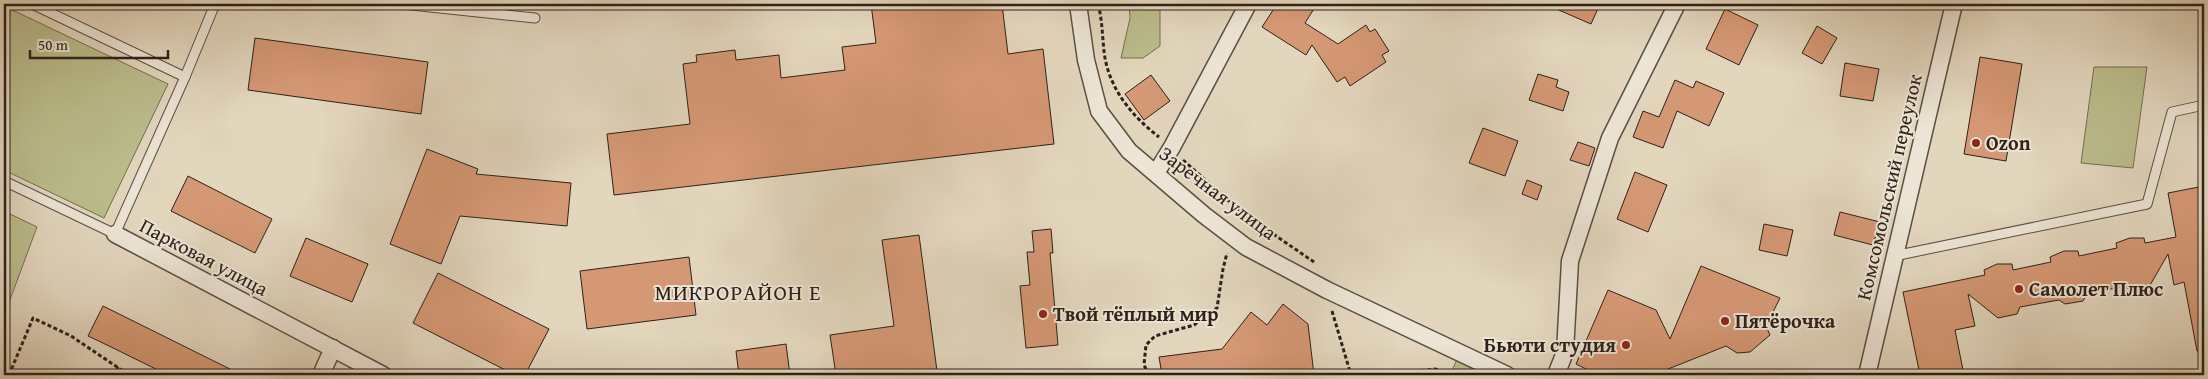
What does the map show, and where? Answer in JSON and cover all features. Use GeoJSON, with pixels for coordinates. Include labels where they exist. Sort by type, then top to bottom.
{"type":"FeatureCollection","features":[{"type":"Feature","properties":{"kind":"street","name":"Заречная улица"},"geometry":{"type":"LineString","coordinates":[[1078,4],[1086,60],[1099,111],[1129,151],[1246,247],[1327,290],[1507,375]]}},
{"type":"Feature","properties":{"kind":"street"},"geometry":{"type":"LineString","coordinates":[[1156,174],[1248,4]]}},
{"type":"Feature","properties":{"kind":"street"},"geometry":{"type":"LineString","coordinates":[[1556,375],[1566,352],[1570,262],[1610,138],[1677,4]]}},
{"type":"Feature","properties":{"kind":"street","name":"Комсомольский переулок"},"geometry":{"type":"LineString","coordinates":[[1867,375],[1953,6]]}},
{"type":"Feature","properties":{"kind":"street","name":"Парковая улица"},"geometry":{"type":"LineString","coordinates":[[115,234],[382,375]]}},
{"type":"Feature","properties":{"kind":"street"},"geometry":{"type":"LineString","coordinates":[[321,375],[332,348]]}},
{"type":"Feature","properties":{"kind":"lane"},"geometry":{"type":"LineString","coordinates":[[32,4],[185,77]]}},
{"type":"Feature","properties":{"kind":"lane"},"geometry":{"type":"LineString","coordinates":[[115,234],[185,77],[215,4]]}},
{"type":"Feature","properties":{"kind":"lane"},"geometry":{"type":"LineString","coordinates":[[402,4],[535,18]]}},
{"type":"Feature","properties":{"kind":"lane"},"geometry":{"type":"LineString","coordinates":[[1894,256],[2148,204],[2172,112],[2204,105]]}},
{"type":"Feature","properties":{"kind":"lane","name":"Парковая улица"},"geometry":{"type":"LineString","coordinates":[[4,181],[115,234]]}},
{"type":"Feature","properties":{"kind":"path"},"geometry":{"type":"LineString","coordinates":[[1098,4],[1102,19],[1105,59],[1119,97],[1146,128],[1172,147],[1188,166],[1240,212],[1320,266],[1351,375]]}},
{"type":"Feature","properties":{"kind":"path"},"geometry":{"type":"LineString","coordinates":[[1149,375],[1144,365],[1146,345],[1155,336],[1194,325],[1217,308],[1223,269],[1228,252]]}},
{"type":"Feature","properties":{"kind":"path"},"geometry":{"type":"LineString","coordinates":[[9,375],[32,318],[72,336],[129,375]]}},
{"type":"Feature","properties":{"kind":"path"},"geometry":{"type":"LineString","coordinates":[[116,375],[118,367]]}},
{"type":"Feature","properties":{"kind":"path"},"geometry":{"type":"LineString","coordinates":[[1382,375],[1435,369],[1457,375]]}},
{"type":"Feature","properties":{"kind":"path"},"geometry":{"type":"LineString","coordinates":[[2200,375],[2204,374]]}},
{"type":"Feature","properties":{"kind":"green space"},"geometry":{"type":"Polygon","coordinates":[[[1129,4],[1160,4],[1160,46],[1143,58],[1121,58],[1130,18],[1129,4]]]}},
{"type":"Feature","properties":{"kind":"green space"},"geometry":{"type":"Polygon","coordinates":[[[4,6],[168,84],[104,218],[4,170],[4,6]]]}},
{"type":"Feature","properties":{"kind":"green space"},"geometry":{"type":"Polygon","coordinates":[[[2094,67],[2147,67],[2133,168],[2081,163],[2094,67]]]}},
{"type":"Feature","properties":{"kind":"green space"},"geometry":{"type":"Polygon","coordinates":[[[4,211],[37,227],[4,316],[4,211]]]}},
{"type":"Feature","properties":{"kind":"green space"},"geometry":{"type":"Polygon","coordinates":[[[1458,357],[1497,375],[1450,375],[1458,357]]]}},
{"type":"Feature","properties":{"kind":"building"},"geometry":{"type":"Polygon","coordinates":[[[871,4],[925,4],[925,6],[1002,4],[1008,54],[1043,49],[1054,144],[614,195],[607,134],[690,124],[683,64],[697,62],[696,55],[735,50],[736,60],[779,55],[781,78],[845,70],[842,47],[876,43],[871,4]]]}},
{"type":"Feature","properties":{"kind":"building"},"geometry":{"type":"Polygon","coordinates":[[[1277,4],[1317,4],[1305,23],[1338,44],[1366,25],[1370,32],[1375,29],[1389,51],[1382,55],[1386,62],[1350,86],[1345,77],[1337,82],[1312,45],[1306,55],[1262,27],[1277,4]]]}},
{"type":"Feature","properties":{"kind":"building"},"geometry":{"type":"Polygon","coordinates":[[[1545,4],[1600,4],[1591,24],[1545,4]]]}},
{"type":"Feature","properties":{"kind":"building"},"geometry":{"type":"Polygon","coordinates":[[[1725,9],[1758,25],[1739,65],[1706,49],[1725,9]]]}},
{"type":"Feature","properties":{"kind":"building"},"geometry":{"type":"Polygon","coordinates":[[[1817,26],[1837,38],[1822,64],[1802,53],[1817,26]]]}},
{"type":"Feature","properties":{"kind":"building"},"geometry":{"type":"Polygon","coordinates":[[[255,38],[428,62],[421,114],[248,90],[255,38]]]}},
{"type":"Feature","properties":{"kind":"building"},"geometry":{"type":"Polygon","coordinates":[[[1980,57],[2022,64],[2006,161],[1964,154],[1980,57]]]}},
{"type":"Feature","properties":{"kind":"building"},"geometry":{"type":"Polygon","coordinates":[[[1845,63],[1879,69],[1873,101],[1840,96],[1845,63]]]}},
{"type":"Feature","properties":{"kind":"building"},"geometry":{"type":"Polygon","coordinates":[[[1538,74],[1558,80],[1556,87],[1569,92],[1563,111],[1529,100],[1538,74]]]}},
{"type":"Feature","properties":{"kind":"building"},"geometry":{"type":"Polygon","coordinates":[[[1151,75],[1170,101],[1144,120],[1125,94],[1151,75]]]}},
{"type":"Feature","properties":{"kind":"building"},"geometry":{"type":"Polygon","coordinates":[[[1675,80],[1693,88],[1696,81],[1724,93],[1709,126],[1677,111],[1663,148],[1633,137],[1643,111],[1659,117],[1675,80]]]}},
{"type":"Feature","properties":{"kind":"building"},"geometry":{"type":"Polygon","coordinates":[[[1483,128],[1518,141],[1505,176],[1469,163],[1483,128]]]}},
{"type":"Feature","properties":{"kind":"building"},"geometry":{"type":"Polygon","coordinates":[[[1578,142],[1595,148],[1589,166],[1570,160],[1578,142]]]}},
{"type":"Feature","properties":{"kind":"building"},"geometry":{"type":"Polygon","coordinates":[[[427,149],[478,169],[476,174],[571,183],[567,226],[460,216],[441,264],[390,244],[427,149]]]}},
{"type":"Feature","properties":{"kind":"building"},"geometry":{"type":"Polygon","coordinates":[[[1635,172],[1667,185],[1648,232],[1617,219],[1635,172]]]}},
{"type":"Feature","properties":{"kind":"building"},"geometry":{"type":"Polygon","coordinates":[[[188,176],[272,219],[255,253],[171,211],[188,176]]]}},
{"type":"Feature","properties":{"kind":"building"},"geometry":{"type":"Polygon","coordinates":[[[1527,180],[1542,186],[1537,200],[1522,194],[1527,180]]]}},
{"type":"Feature","properties":{"kind":"building"},"geometry":{"type":"Polygon","coordinates":[[[2204,186],[2204,350],[2197,351],[2184,282],[2174,285],[2168,254],[2149,287],[2131,291],[2125,286],[2087,294],[2083,301],[2065,304],[2059,300],[2020,307],[2017,314],[1998,318],[1968,294],[1975,326],[1955,330],[1964,375],[1920,375],[1903,292],[1985,275],[1984,270],[1997,264],[2012,264],[2013,270],[2051,262],[2050,257],[2064,251],[2078,251],[2079,256],[2117,248],[2116,243],[2130,238],[2144,238],[2145,243],[2176,237],[2168,193],[2204,186]]]}},
{"type":"Feature","properties":{"kind":"building"},"geometry":{"type":"Polygon","coordinates":[[[1840,212],[1880,222],[1873,245],[1834,235],[1840,212]]]}},
{"type":"Feature","properties":{"kind":"building"},"geometry":{"type":"Polygon","coordinates":[[[1764,224],[1793,230],[1787,256],[1759,250],[1764,224]]]}},
{"type":"Feature","properties":{"kind":"building"},"geometry":{"type":"Polygon","coordinates":[[[1051,229],[1053,253],[1050,253],[1058,345],[1026,348],[1020,286],[1030,285],[1027,252],[1034,252],[1032,231],[1051,229]]]}},
{"type":"Feature","properties":{"kind":"building"},"geometry":{"type":"Polygon","coordinates":[[[919,235],[937,371],[905,375],[836,375],[830,335],[894,326],[882,240],[919,235]]]}},
{"type":"Feature","properties":{"kind":"building"},"geometry":{"type":"Polygon","coordinates":[[[306,238],[368,264],[352,302],[290,276],[306,238]]]}},
{"type":"Feature","properties":{"kind":"building"},"geometry":{"type":"Polygon","coordinates":[[[689,257],[696,315],[587,329],[580,271],[689,257]]]}},
{"type":"Feature","properties":{"kind":"building"},"geometry":{"type":"Polygon","coordinates":[[[1701,266],[1780,298],[1766,326],[1770,335],[1750,352],[1737,353],[1726,346],[1653,375],[1598,375],[1576,364],[1608,290],[1656,310],[1670,339],[1701,266]]]}},
{"type":"Feature","properties":{"kind":"building"},"geometry":{"type":"Polygon","coordinates":[[[438,273],[549,329],[525,375],[515,375],[413,323],[438,273]]]}},
{"type":"Feature","properties":{"kind":"building"},"geometry":{"type":"Polygon","coordinates":[[[1283,304],[1308,324],[1314,375],[1162,375],[1159,357],[1222,349],[1251,312],[1267,325],[1283,304]]]}},
{"type":"Feature","properties":{"kind":"building"},"geometry":{"type":"Polygon","coordinates":[[[103,306],[242,375],[168,375],[88,336],[103,306]]]}},
{"type":"Feature","properties":{"kind":"building"},"geometry":{"type":"Polygon","coordinates":[[[786,344],[790,375],[739,375],[736,351],[786,344]]]}},
{"type":"Feature","properties":{"kind":"place","name":"Ozon"},"geometry":{"type":"Point","coordinates":[1976,143]}},
{"type":"Feature","properties":{"kind":"place","name":"Самолет Плюс"},"geometry":{"type":"Point","coordinates":[2019,289]}},
{"type":"Feature","properties":{"kind":"place","name":"Твой тёплый мир"},"geometry":{"type":"Point","coordinates":[1043,314]}},
{"type":"Feature","properties":{"kind":"place","name":"Пятёрочка"},"geometry":{"type":"Point","coordinates":[1725,321]}},
{"type":"Feature","properties":{"kind":"place","name":"Бьюти студия"},"geometry":{"type":"Point","coordinates":[1626,345]}},
{"type":"Feature","properties":{"kind":"district","name":"МИКРОРАЙОН Е"},"geometry":{"type":"Point","coordinates":[738,292]}}]}
